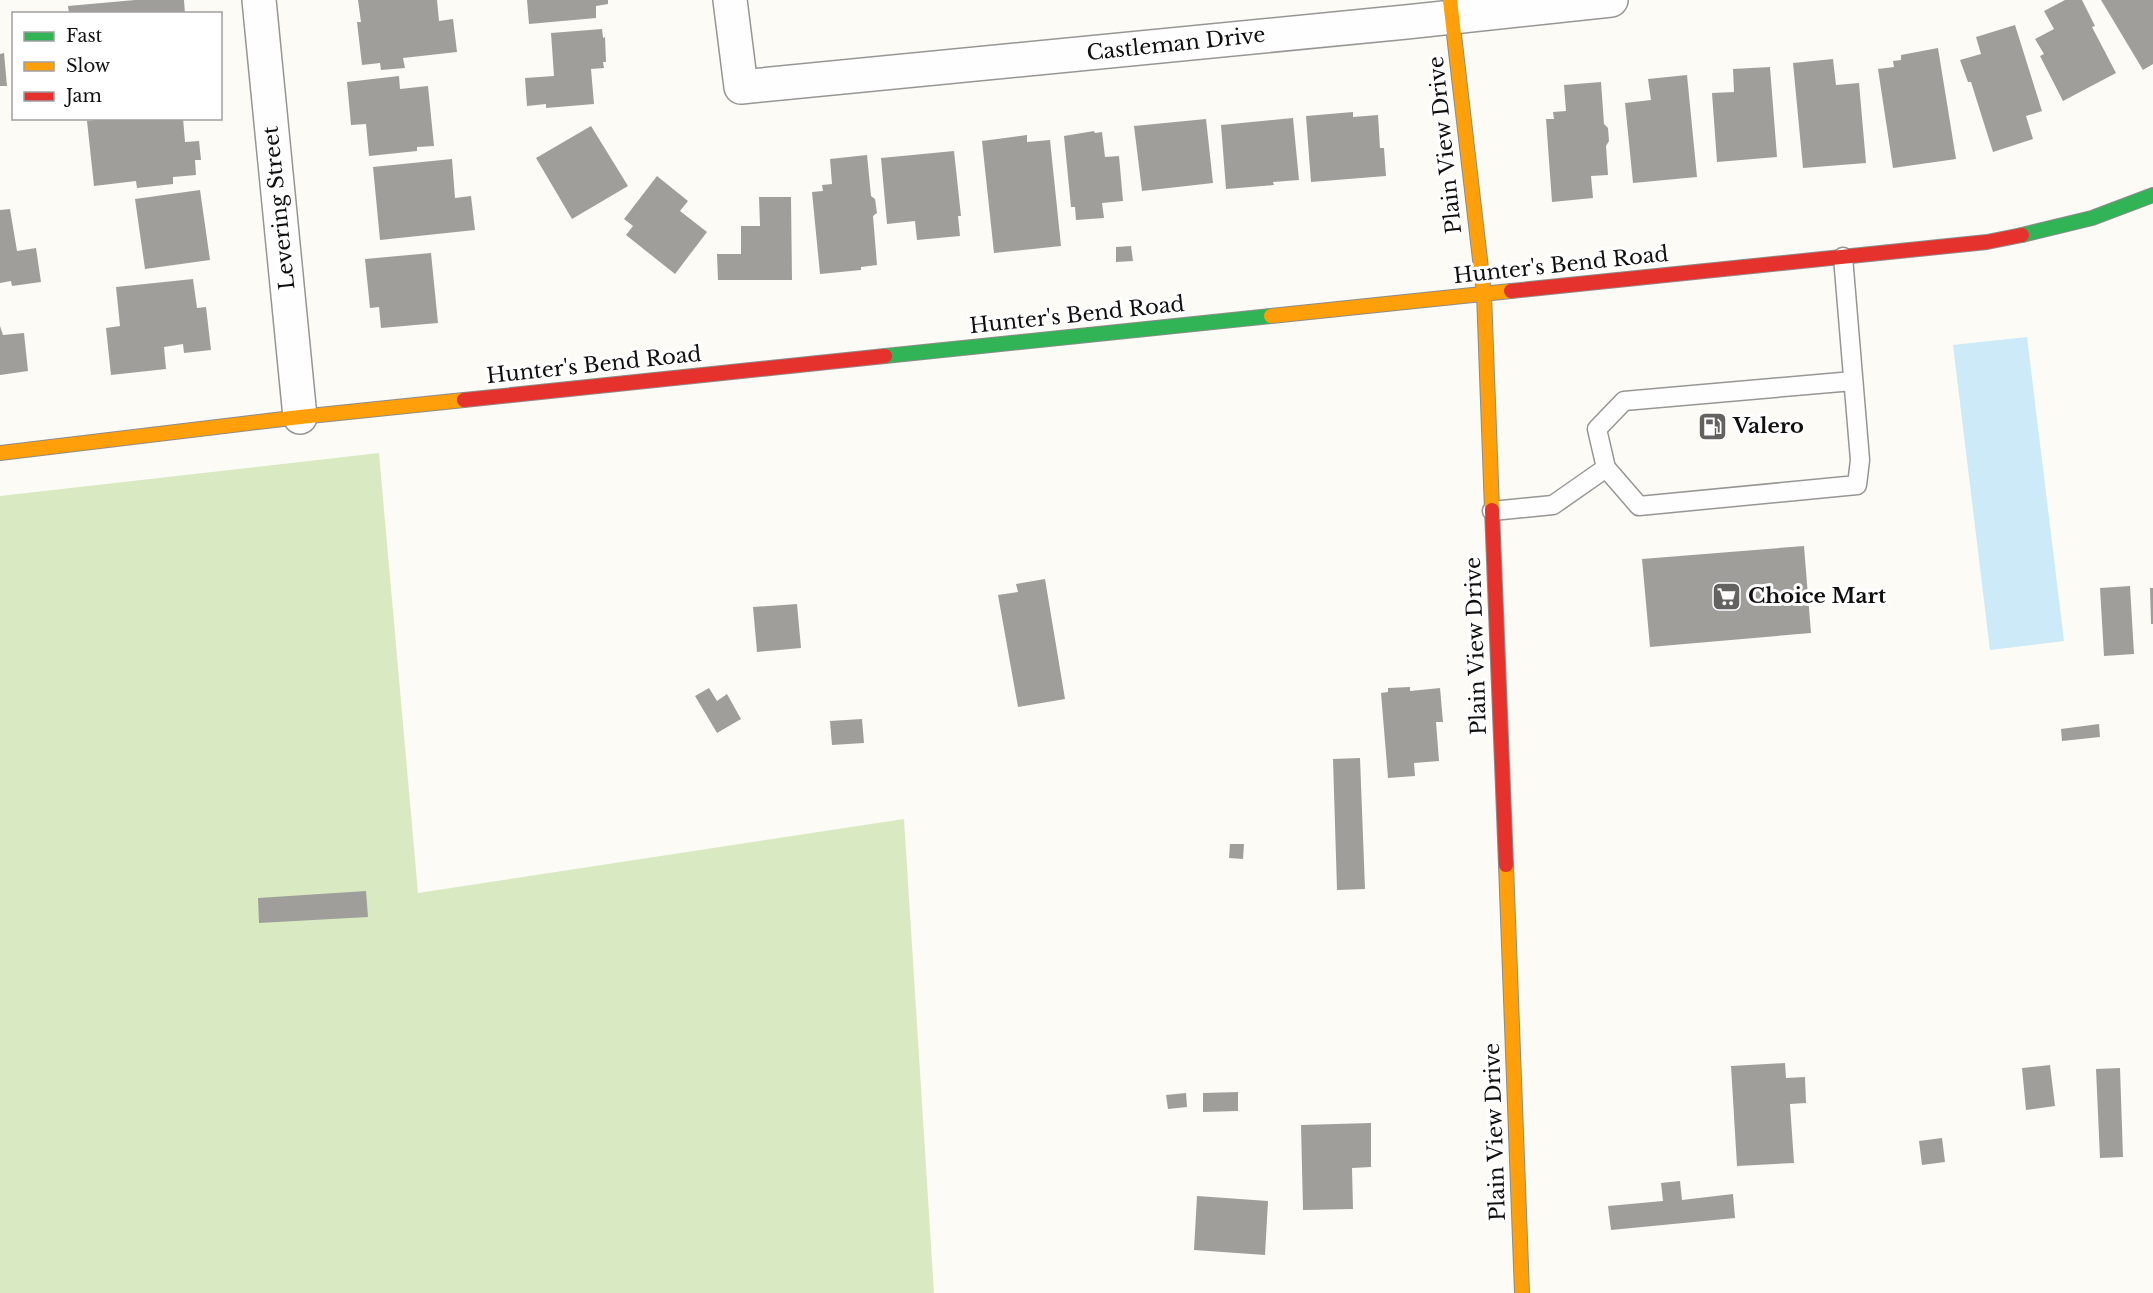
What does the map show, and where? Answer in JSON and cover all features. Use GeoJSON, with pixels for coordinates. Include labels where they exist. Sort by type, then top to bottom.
{"type":"FeatureCollection","features":[{"type":"Feature","properties":{"kind":"street","name":"Levering Street"},"geometry":{"type":"LineString","coordinates":[[259,0],[300,417]]}},
{"type":"Feature","properties":{"kind":"street","name":"Castleman Drive"},"geometry":{"type":"LineString","coordinates":[[730,0],[741,87],[1451,9],[1611,0]]}},
{"type":"Feature","properties":{"kind":"street","name":"Plain View Drive"},"geometry":{"type":"LineString","coordinates":[[1451,9],[1484,294],[1522,1293]]}},
{"type":"Feature","properties":{"kind":"street","name":"Hunter's Bend Road"},"geometry":{"type":"LineString","coordinates":[[0,453],[300,417],[1987,242],[2072,226],[2133,205],[2153,195]]}},
{"type":"Feature","properties":{"kind":"lane"},"geometry":{"type":"LineString","coordinates":[[1843,257],[1860,460],[1857,485],[1639,506],[1606,468],[1597,429],[1624,401],[1853,381]]}},
{"type":"Feature","properties":{"kind":"lane"},"geometry":{"type":"LineString","coordinates":[[1492,511],[1553,505],[1606,468]]}},
{"type":"Feature","properties":{"kind":"green space"},"geometry":{"type":"Polygon","coordinates":[[[379,453],[418,893],[904,819],[934,1293],[0,1293],[0,496],[379,453]]]}},
{"type":"Feature","properties":{"kind":"water"},"geometry":{"type":"Polygon","coordinates":[[[2027,337],[2064,641],[1990,650],[1953,345],[2027,337]]]}},
{"type":"Feature","properties":{"kind":"building"},"geometry":{"type":"Polygon","coordinates":[[[135,0],[184,0],[185,12],[69,12],[68,6],[135,0]]]}},
{"type":"Feature","properties":{"kind":"building"},"geometry":{"type":"Polygon","coordinates":[[[358,0],[437,0],[439,21],[453,19],[457,52],[403,58],[405,68],[381,70],[380,63],[362,65],[357,22],[361,22],[358,0]]]}},
{"type":"Feature","properties":{"kind":"building"},"geometry":{"type":"Polygon","coordinates":[[[527,0],[608,0],[608,4],[596,6],[596,18],[529,24],[527,0]]]}},
{"type":"Feature","properties":{"kind":"building"},"geometry":{"type":"Polygon","coordinates":[[[2065,0],[2082,0],[2095,26],[2092,27],[2116,73],[2063,101],[2040,56],[2044,54],[2035,39],[2054,29],[2044,11],[2065,0]]]}},
{"type":"Feature","properties":{"kind":"building"},"geometry":{"type":"Polygon","coordinates":[[[2101,0],[2153,0],[2153,64],[2143,70],[2101,0]]]}},
{"type":"Feature","properties":{"kind":"building"},"geometry":{"type":"Polygon","coordinates":[[[2015,25],[2042,111],[2026,116],[2033,139],[1993,152],[1971,82],[1968,82],[1960,60],[1981,54],[1976,37],[2015,25]]]}},
{"type":"Feature","properties":{"kind":"building"},"geometry":{"type":"Polygon","coordinates":[[[602,29],[603,38],[605,37],[606,62],[603,62],[604,68],[591,69],[594,104],[546,108],[546,104],[527,106],[525,78],[554,76],[551,33],[602,29]]]}},
{"type":"Feature","properties":{"kind":"building"},"geometry":{"type":"Polygon","coordinates":[[[1938,48],[1956,159],[1893,168],[1878,69],[1894,67],[1893,61],[1901,60],[1901,55],[1938,48]]]}},
{"type":"Feature","properties":{"kind":"building"},"geometry":{"type":"Polygon","coordinates":[[[4,53],[7,86],[0,86],[0,54],[4,53]]]}},
{"type":"Feature","properties":{"kind":"building"},"geometry":{"type":"Polygon","coordinates":[[[1833,59],[1836,85],[1859,83],[1866,163],[1803,168],[1793,63],[1833,59]]]}},
{"type":"Feature","properties":{"kind":"building"},"geometry":{"type":"Polygon","coordinates":[[[1770,67],[1777,157],[1717,162],[1712,93],[1734,92],[1733,69],[1770,67]]]}},
{"type":"Feature","properties":{"kind":"building"},"geometry":{"type":"Polygon","coordinates":[[[1687,75],[1697,177],[1633,183],[1625,103],[1651,100],[1648,79],[1687,75]]]}},
{"type":"Feature","properties":{"kind":"building"},"geometry":{"type":"Polygon","coordinates":[[[399,76],[400,89],[428,86],[434,146],[417,147],[417,151],[369,156],[366,124],[351,125],[347,82],[399,76]]]}},
{"type":"Feature","properties":{"kind":"building"},"geometry":{"type":"Polygon","coordinates":[[[1601,82],[1604,124],[1608,128],[1609,141],[1606,146],[1608,175],[1591,176],[1593,198],[1552,202],[1546,119],[1554,119],[1553,112],[1566,111],[1564,85],[1601,82]]]}},
{"type":"Feature","properties":{"kind":"building"},"geometry":{"type":"Polygon","coordinates":[[[1353,112],[1353,117],[1378,115],[1380,148],[1384,148],[1386,176],[1311,182],[1306,116],[1353,112]]]}},
{"type":"Feature","properties":{"kind":"building"},"geometry":{"type":"Polygon","coordinates":[[[1293,118],[1299,180],[1273,182],[1274,185],[1226,189],[1221,125],[1293,118]]]}},
{"type":"Feature","properties":{"kind":"building"},"geometry":{"type":"Polygon","coordinates":[[[1206,119],[1213,183],[1142,191],[1134,126],[1206,119]]]}},
{"type":"Feature","properties":{"kind":"building"},"geometry":{"type":"Polygon","coordinates":[[[183,120],[185,142],[199,141],[201,160],[195,160],[196,175],[173,177],[173,184],[137,188],[136,181],[94,186],[87,121],[183,120]]]}},
{"type":"Feature","properties":{"kind":"building"},"geometry":{"type":"Polygon","coordinates":[[[591,126],[628,186],[572,219],[536,158],[591,126]]]}},
{"type":"Feature","properties":{"kind":"building"},"geometry":{"type":"Polygon","coordinates":[[[1094,131],[1095,133],[1102,132],[1105,157],[1119,156],[1123,201],[1102,203],[1104,218],[1076,220],[1075,207],[1071,207],[1064,136],[1094,131]]]}},
{"type":"Feature","properties":{"kind":"building"},"geometry":{"type":"Polygon","coordinates":[[[1027,135],[1027,142],[1050,140],[1061,246],[994,253],[982,141],[1027,135]]]}},
{"type":"Feature","properties":{"kind":"building"},"geometry":{"type":"Polygon","coordinates":[[[954,151],[961,216],[958,216],[960,236],[917,240],[915,221],[887,224],[881,158],[954,151]]]}},
{"type":"Feature","properties":{"kind":"building"},"geometry":{"type":"Polygon","coordinates":[[[867,155],[871,196],[875,199],[877,213],[873,216],[877,265],[861,267],[861,270],[820,274],[812,192],[823,191],[822,185],[832,184],[830,159],[867,155]]]}},
{"type":"Feature","properties":{"kind":"building"},"geometry":{"type":"Polygon","coordinates":[[[452,159],[455,198],[471,196],[475,230],[380,240],[373,167],[452,159]]]}},
{"type":"Feature","properties":{"kind":"building"},"geometry":{"type":"Polygon","coordinates":[[[657,176],[688,201],[680,211],[707,232],[675,274],[626,235],[633,226],[624,219],[657,176]]]}},
{"type":"Feature","properties":{"kind":"building"},"geometry":{"type":"Polygon","coordinates":[[[200,190],[210,260],[145,269],[135,199],[200,190]]]}},
{"type":"Feature","properties":{"kind":"building"},"geometry":{"type":"Polygon","coordinates":[[[759,197],[791,197],[792,280],[718,280],[717,254],[741,254],[741,226],[760,226],[759,197]]]}},
{"type":"Feature","properties":{"kind":"building"},"geometry":{"type":"Polygon","coordinates":[[[10,209],[17,251],[36,248],[41,282],[12,286],[11,281],[0,283],[0,210],[10,209]]]}},
{"type":"Feature","properties":{"kind":"building"},"geometry":{"type":"Polygon","coordinates":[[[1131,246],[1133,261],[1116,262],[1116,247],[1131,246]]]}},
{"type":"Feature","properties":{"kind":"building"},"geometry":{"type":"Polygon","coordinates":[[[431,253],[438,323],[381,328],[379,307],[370,308],[365,259],[431,253]]]}},
{"type":"Feature","properties":{"kind":"building"},"geometry":{"type":"Polygon","coordinates":[[[193,279],[197,308],[206,307],[211,350],[184,353],[183,344],[164,347],[166,369],[111,375],[106,328],[120,326],[116,287],[193,279]]]}},
{"type":"Feature","properties":{"kind":"building"},"geometry":{"type":"Polygon","coordinates":[[[0,326],[3,335],[24,333],[28,371],[0,375],[0,326]]]}},
{"type":"Feature","properties":{"kind":"building","name":"Choice Mart"},"geometry":{"type":"Polygon","coordinates":[[[1804,546],[1811,633],[1650,647],[1642,559],[1804,546]]]}},
{"type":"Feature","properties":{"kind":"building"},"geometry":{"type":"Polygon","coordinates":[[[1045,579],[1065,699],[1018,707],[998,595],[1018,592],[1016,584],[1045,579]]]}},
{"type":"Feature","properties":{"kind":"building"},"geometry":{"type":"Polygon","coordinates":[[[2130,586],[2134,654],[2104,656],[2100,588],[2130,586]]]}},
{"type":"Feature","properties":{"kind":"building"},"geometry":{"type":"Polygon","coordinates":[[[2150,588],[2153,588],[2153,624],[2151,624],[2150,588]]]}},
{"type":"Feature","properties":{"kind":"building"},"geometry":{"type":"Polygon","coordinates":[[[797,604],[801,648],[757,652],[753,607],[797,604]]]}},
{"type":"Feature","properties":{"kind":"building"},"geometry":{"type":"Polygon","coordinates":[[[1410,687],[1410,691],[1440,688],[1443,722],[1436,722],[1439,761],[1414,763],[1415,776],[1388,778],[1381,693],[1388,692],[1388,688],[1410,687]]]}},
{"type":"Feature","properties":{"kind":"building"},"geometry":{"type":"Polygon","coordinates":[[[709,688],[717,701],[727,694],[741,719],[717,733],[695,696],[709,688]]]}},
{"type":"Feature","properties":{"kind":"building"},"geometry":{"type":"Polygon","coordinates":[[[862,719],[864,743],[832,745],[830,721],[862,719]]]}},
{"type":"Feature","properties":{"kind":"building"},"geometry":{"type":"Polygon","coordinates":[[[2099,724],[2100,737],[2062,741],[2061,729],[2099,724]]]}},
{"type":"Feature","properties":{"kind":"building"},"geometry":{"type":"Polygon","coordinates":[[[1360,758],[1365,889],[1337,890],[1333,759],[1360,758]]]}},
{"type":"Feature","properties":{"kind":"building"},"geometry":{"type":"Polygon","coordinates":[[[1230,844],[1244,844],[1243,859],[1229,858],[1230,844]]]}},
{"type":"Feature","properties":{"kind":"building"},"geometry":{"type":"Polygon","coordinates":[[[366,891],[368,917],[259,923],[258,898],[366,891]]]}},
{"type":"Feature","properties":{"kind":"building"},"geometry":{"type":"Polygon","coordinates":[[[1785,1063],[1786,1078],[1805,1077],[1806,1103],[1790,1104],[1794,1163],[1737,1166],[1731,1066],[1785,1063]]]}},
{"type":"Feature","properties":{"kind":"building"},"geometry":{"type":"Polygon","coordinates":[[[2050,1065],[2055,1106],[2026,1110],[2022,1068],[2050,1065]]]}},
{"type":"Feature","properties":{"kind":"building"},"geometry":{"type":"Polygon","coordinates":[[[2120,1068],[2123,1157],[2100,1158],[2096,1069],[2120,1068]]]}},
{"type":"Feature","properties":{"kind":"building"},"geometry":{"type":"Polygon","coordinates":[[[1238,1092],[1238,1111],[1203,1112],[1203,1093],[1238,1092]]]}},
{"type":"Feature","properties":{"kind":"building"},"geometry":{"type":"Polygon","coordinates":[[[1186,1093],[1187,1107],[1168,1109],[1166,1095],[1186,1093]]]}},
{"type":"Feature","properties":{"kind":"building"},"geometry":{"type":"Polygon","coordinates":[[[1371,1123],[1371,1167],[1352,1168],[1353,1209],[1303,1210],[1301,1125],[1371,1123]]]}},
{"type":"Feature","properties":{"kind":"building"},"geometry":{"type":"Polygon","coordinates":[[[1942,1138],[1945,1162],[1922,1165],[1919,1141],[1942,1138]]]}},
{"type":"Feature","properties":{"kind":"building"},"geometry":{"type":"Polygon","coordinates":[[[1680,1181],[1682,1200],[1733,1194],[1735,1218],[1611,1230],[1608,1206],[1663,1201],[1661,1183],[1680,1181]]]}},
{"type":"Feature","properties":{"kind":"building"},"geometry":{"type":"Polygon","coordinates":[[[1197,1196],[1268,1201],[1265,1255],[1194,1250],[1197,1196]]]}},
{"type":"Feature","properties":{"kind":"traffic: fast"},"geometry":{"type":"LineString","coordinates":[[2022,235],[2092,218],[2153,195]]}},
{"type":"Feature","properties":{"kind":"traffic: fast"},"geometry":{"type":"LineString","coordinates":[[885,356],[1271,316]]}},
{"type":"Feature","properties":{"kind":"traffic: slow"},"geometry":{"type":"LineString","coordinates":[[1450,0],[1484,294],[1492,510]]}},
{"type":"Feature","properties":{"kind":"traffic: slow"},"geometry":{"type":"LineString","coordinates":[[1271,316],[1511,291]]}},
{"type":"Feature","properties":{"kind":"traffic: slow"},"geometry":{"type":"LineString","coordinates":[[0,453],[464,400]]}},
{"type":"Feature","properties":{"kind":"traffic: slow"},"geometry":{"type":"LineString","coordinates":[[1506,865],[1522,1293]]}},
{"type":"Feature","properties":{"kind":"traffic: jam"},"geometry":{"type":"LineString","coordinates":[[1511,291],[1987,242],[2022,235]]}},
{"type":"Feature","properties":{"kind":"traffic: jam"},"geometry":{"type":"LineString","coordinates":[[464,400],[885,356]]}},
{"type":"Feature","properties":{"kind":"traffic: jam"},"geometry":{"type":"LineString","coordinates":[[1492,510],[1506,865]]}},
{"type":"Feature","properties":{"kind":"place","name":"Valero"},"geometry":{"type":"Point","coordinates":[1712,426]}},
{"type":"Feature","properties":{"kind":"place","name":"Choice Mart"},"geometry":{"type":"Point","coordinates":[1727,596]}}]}
